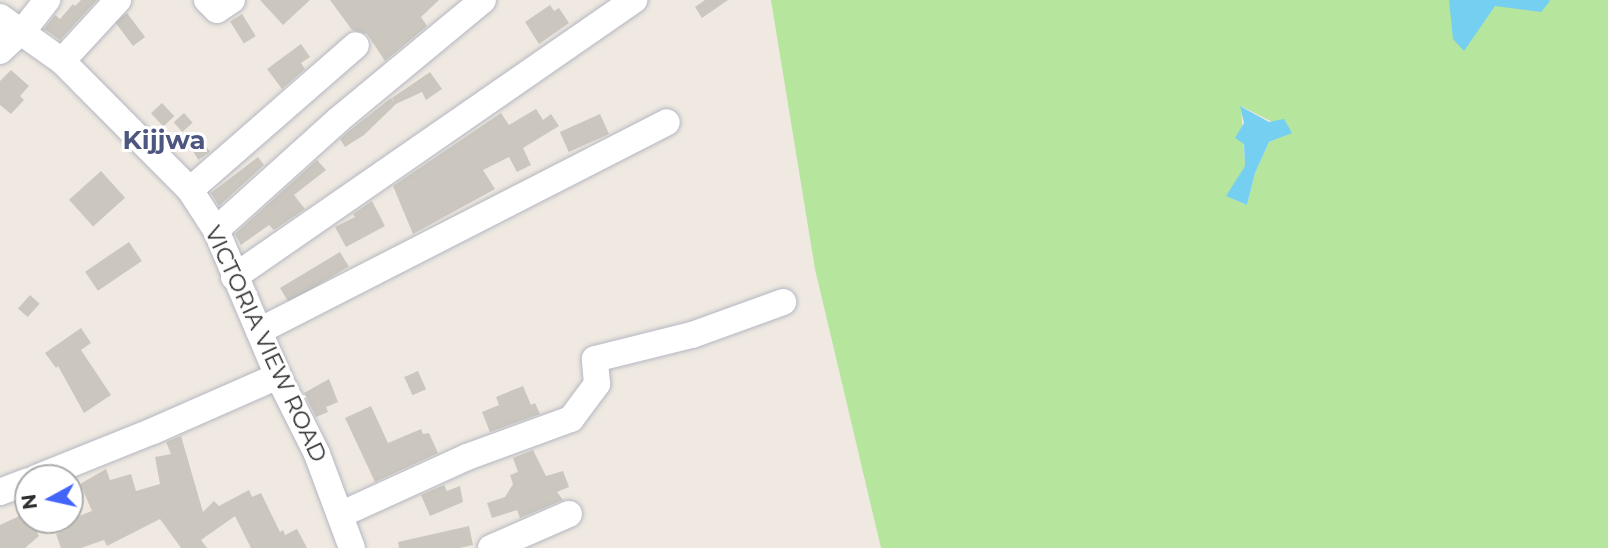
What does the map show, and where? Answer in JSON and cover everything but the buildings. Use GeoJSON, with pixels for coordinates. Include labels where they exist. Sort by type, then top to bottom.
{"type":"FeatureCollection","features":[{"type":"Feature","properties":{"kind":"street"},"geometry":{"type":"LineString","coordinates":[[0,51],[14,27],[47,0]]}},
{"type":"Feature","properties":{"kind":"street"},"geometry":{"type":"LineString","coordinates":[[62,61],[118,0]]}},
{"type":"Feature","properties":{"kind":"street"},"geometry":{"type":"LineString","coordinates":[[207,0],[217,10],[232,0]]}},
{"type":"Feature","properties":{"kind":"street"},"geometry":{"type":"LineString","coordinates":[[216,230],[338,120],[483,0]]}},
{"type":"Feature","properties":{"kind":"street"},"geometry":{"type":"LineString","coordinates":[[234,277],[634,0]]}},
{"type":"Feature","properties":{"kind":"street","name":"VICTORIA VIEW ROAD"},"geometry":{"type":"LineString","coordinates":[[14,27],[62,61],[190,190],[216,230],[278,376],[317,454],[342,514],[352,548]]}},
{"type":"Feature","properties":{"kind":"street"},"geometry":{"type":"LineString","coordinates":[[190,190],[356,46]]}},
{"type":"Feature","properties":{"kind":"street"},"geometry":{"type":"LineString","coordinates":[[259,331],[667,122]]}},
{"type":"Feature","properties":{"kind":"street"},"geometry":{"type":"LineString","coordinates":[[342,514],[467,457],[571,419],[597,384],[595,359],[692,335],[783,302]]}},
{"type":"Feature","properties":{"kind":"street"},"geometry":{"type":"LineString","coordinates":[[71,464],[278,376]]}},
{"type":"Feature","properties":{"kind":"street"},"geometry":{"type":"LineString","coordinates":[[491,548],[569,514]]}},
{"type":"Feature","properties":{"kind":"green space"},"geometry":{"type":"Polygon","coordinates":[[[771,0],[1608,0],[1608,548],[881,548],[815,269],[771,0]],[[1241,106],[1245,166],[1227,196],[1247,205],[1255,173],[1269,142],[1292,132],[1241,106]]]}},
{"type":"Feature","properties":{"kind":"water"},"geometry":{"type":"Polygon","coordinates":[[[1449,0],[1550,1],[1541,12],[1495,6],[1464,51],[1453,39],[1449,0]]]}},
{"type":"Feature","properties":{"kind":"water"},"geometry":{"type":"Polygon","coordinates":[[[1240,106],[1269,122],[1284,119],[1292,133],[1269,142],[1255,173],[1247,205],[1226,196],[1245,166],[1244,144],[1235,138],[1244,123],[1240,106]]]}},
{"type":"Feature","properties":{"kind":"district","name":"Kijjwa"},"geometry":{"type":"Point","coordinates":[164,141]}}]}
